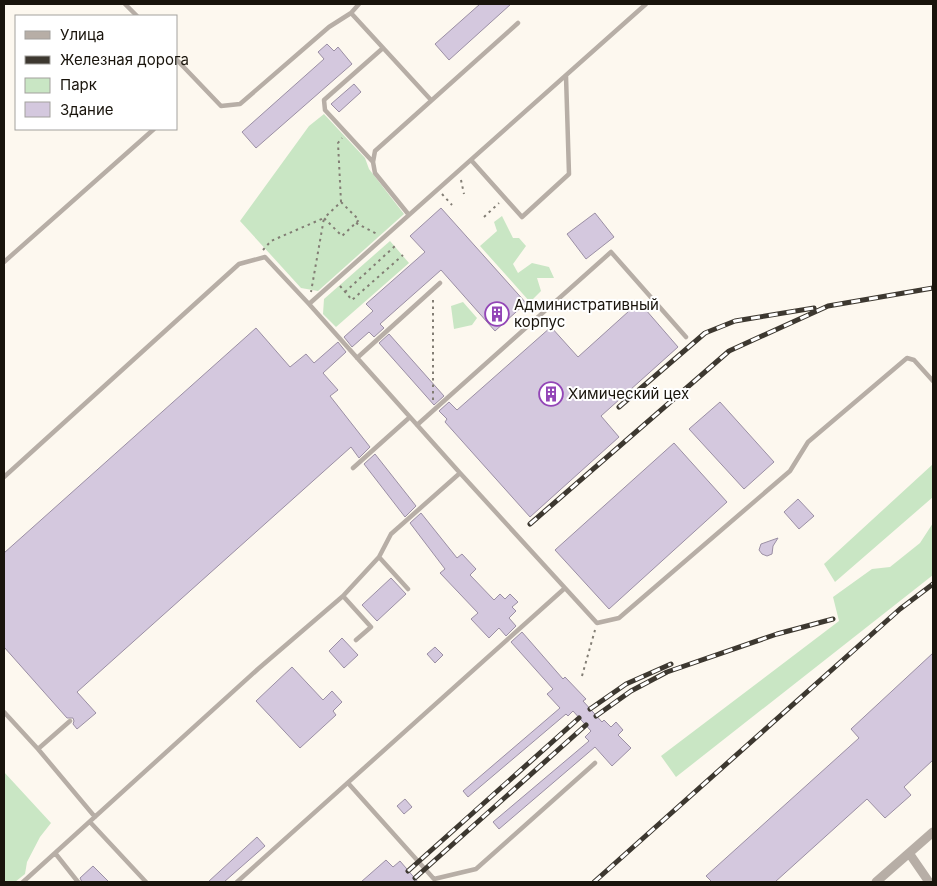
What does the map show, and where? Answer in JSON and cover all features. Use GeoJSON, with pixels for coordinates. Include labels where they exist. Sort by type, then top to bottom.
{"type":"FeatureCollection","features":[{"type":"Feature","properties":{"kind":"street"},"geometry":{"type":"LineString","coordinates":[[876,882],[933,832]]}},
{"type":"Feature","properties":{"kind":"street"},"geometry":{"type":"LineString","coordinates":[[909,853],[929,882]]}},
{"type":"Feature","properties":{"kind":"lane"},"geometry":{"type":"LineString","coordinates":[[125,4],[136,15]]}},
{"type":"Feature","properties":{"kind":"lane"},"geometry":{"type":"LineString","coordinates":[[178,61],[220,106],[240,104],[329,27],[350,13],[359,4]]}},
{"type":"Feature","properties":{"kind":"lane"},"geometry":{"type":"LineString","coordinates":[[309,304],[646,4]]}},
{"type":"Feature","properties":{"kind":"lane"},"geometry":{"type":"LineString","coordinates":[[350,13],[431,100]]}},
{"type":"Feature","properties":{"kind":"lane"},"geometry":{"type":"LineString","coordinates":[[409,215],[375,173],[373,162],[376,151],[518,23]]}},
{"type":"Feature","properties":{"kind":"lane"},"geometry":{"type":"LineString","coordinates":[[373,162],[325,110],[324,100],[383,48]]}},
{"type":"Feature","properties":{"kind":"lane"},"geometry":{"type":"LineString","coordinates":[[471,160],[522,216],[569,174],[566,76]]}},
{"type":"Feature","properties":{"kind":"lane"},"geometry":{"type":"LineString","coordinates":[[4,262],[153,130]]}},
{"type":"Feature","properties":{"kind":"lane"},"geometry":{"type":"LineString","coordinates":[[417,425],[611,252],[686,337]]}},
{"type":"Feature","properties":{"kind":"lane"},"geometry":{"type":"LineString","coordinates":[[4,477],[239,264],[265,257],[597,623],[619,618],[790,471],[808,442],[907,358],[914,360],[933,381]]}},
{"type":"Feature","properties":{"kind":"lane"},"geometry":{"type":"LineString","coordinates":[[358,358],[440,284]]}},
{"type":"Feature","properties":{"kind":"lane"},"geometry":{"type":"LineString","coordinates":[[353,468],[410,417]]}},
{"type":"Feature","properties":{"kind":"lane"},"geometry":{"type":"LineString","coordinates":[[23,882],[258,669],[343,596],[379,557],[391,534],[460,473]]}},
{"type":"Feature","properties":{"kind":"lane"},"geometry":{"type":"LineString","coordinates":[[379,557],[408,589]]}},
{"type":"Feature","properties":{"kind":"lane"},"geometry":{"type":"LineString","coordinates":[[237,882],[565,588]]}},
{"type":"Feature","properties":{"kind":"lane"},"geometry":{"type":"LineString","coordinates":[[343,596],[371,627],[356,640]]}},
{"type":"Feature","properties":{"kind":"lane"},"geometry":{"type":"LineString","coordinates":[[4,712],[95,817]]}},
{"type":"Feature","properties":{"kind":"lane"},"geometry":{"type":"LineString","coordinates":[[38,749],[70,721]]}},
{"type":"Feature","properties":{"kind":"lane"},"geometry":{"type":"LineString","coordinates":[[348,783],[434,879],[476,869],[595,763]]}},
{"type":"Feature","properties":{"kind":"lane"},"geometry":{"type":"LineString","coordinates":[[90,822],[146,882]]}},
{"type":"Feature","properties":{"kind":"lane"},"geometry":{"type":"LineString","coordinates":[[55,853],[78,882]]}},
{"type":"Feature","properties":{"kind":"path"},"geometry":{"type":"LineString","coordinates":[[324,218],[342,236],[359,220],[341,202],[338,143],[346,133]]}},
{"type":"Feature","properties":{"kind":"path"},"geometry":{"type":"LineString","coordinates":[[458,172],[464,194]]}},
{"type":"Feature","properties":{"kind":"path"},"geometry":{"type":"LineString","coordinates":[[438,190],[452,206]]}},
{"type":"Feature","properties":{"kind":"path"},"geometry":{"type":"LineString","coordinates":[[484,217],[505,198]]}},
{"type":"Feature","properties":{"kind":"path"},"geometry":{"type":"LineString","coordinates":[[265,257],[263,249],[271,241],[324,218],[341,202]]}},
{"type":"Feature","properties":{"kind":"path"},"geometry":{"type":"LineString","coordinates":[[309,304],[324,218]]}},
{"type":"Feature","properties":{"kind":"path"},"geometry":{"type":"LineString","coordinates":[[356,223],[384,238]]}},
{"type":"Feature","properties":{"kind":"path"},"geometry":{"type":"LineString","coordinates":[[344,292],[395,246]]}},
{"type":"Feature","properties":{"kind":"path"},"geometry":{"type":"LineString","coordinates":[[335,281],[352,300],[403,255]]}},
{"type":"Feature","properties":{"kind":"path"},"geometry":{"type":"LineString","coordinates":[[433,290],[433,410]]}},
{"type":"Feature","properties":{"kind":"path"},"geometry":{"type":"LineString","coordinates":[[582,676],[597,623]]}},
{"type":"Feature","properties":{"kind":"green space"},"geometry":{"type":"Polygon","coordinates":[[[324,114],[365,158],[369,169],[404,214],[318,291],[301,288],[240,221],[309,126],[324,114]]]}},
{"type":"Feature","properties":{"kind":"green space"},"geometry":{"type":"Polygon","coordinates":[[[502,216],[513,238],[519,238],[526,246],[513,264],[518,273],[532,263],[549,267],[554,278],[537,278],[541,291],[530,302],[480,246],[497,231],[494,222],[502,216]]]}},
{"type":"Feature","properties":{"kind":"green space"},"geometry":{"type":"Polygon","coordinates":[[[390,241],[409,263],[336,327],[323,314],[324,299],[390,241]]]}},
{"type":"Feature","properties":{"kind":"green space"},"geometry":{"type":"Polygon","coordinates":[[[463,302],[477,318],[472,325],[454,329],[451,306],[463,302]]]}},
{"type":"Feature","properties":{"kind":"green space"},"geometry":{"type":"Polygon","coordinates":[[[933,464],[933,497],[835,582],[824,564],[933,464]]]}},
{"type":"Feature","properties":{"kind":"green space"},"geometry":{"type":"Polygon","coordinates":[[[933,523],[933,575],[676,777],[661,756],[839,621],[833,597],[872,569],[890,567],[920,543],[933,523]]]}},
{"type":"Feature","properties":{"kind":"green space"},"geometry":{"type":"Polygon","coordinates":[[[4,772],[51,823],[40,837],[27,862],[25,874],[15,882],[4,882],[4,772]]]}},
{"type":"Feature","properties":{"kind":"building"},"geometry":{"type":"Polygon","coordinates":[[[480,4],[511,4],[449,60],[435,44],[480,4]]]}},
{"type":"Feature","properties":{"kind":"building"},"geometry":{"type":"Polygon","coordinates":[[[327,44],[334,51],[338,47],[352,64],[256,148],[242,132],[324,59],[318,52],[327,44]]]}},
{"type":"Feature","properties":{"kind":"building"},"geometry":{"type":"Polygon","coordinates":[[[354,84],[361,92],[339,112],[331,104],[354,84]]]}},
{"type":"Feature","properties":{"kind":"building","name":"Административный корпус"},"geometry":{"type":"Polygon","coordinates":[[[441,208],[526,303],[495,331],[441,270],[380,324],[384,328],[374,337],[369,332],[352,347],[344,337],[373,311],[366,304],[425,252],[410,236],[441,208]]]}},
{"type":"Feature","properties":{"kind":"building"},"geometry":{"type":"Polygon","coordinates":[[[595,213],[614,237],[586,259],[567,234],[595,213]]]}},
{"type":"Feature","properties":{"kind":"building","name":"Химический цех"},"geometry":{"type":"Polygon","coordinates":[[[639,302],[678,347],[601,416],[619,437],[530,517],[445,422],[447,419],[439,411],[449,402],[457,410],[551,327],[578,357],[639,302]]]}},
{"type":"Feature","properties":{"kind":"building"},"geometry":{"type":"Polygon","coordinates":[[[256,328],[290,367],[306,354],[314,363],[338,342],[346,352],[323,373],[338,390],[330,396],[370,447],[359,458],[351,447],[77,692],[96,713],[77,729],[73,724],[73,718],[67,718],[4,647],[4,553],[256,328]]]}},
{"type":"Feature","properties":{"kind":"building"},"geometry":{"type":"Polygon","coordinates":[[[389,334],[444,396],[434,405],[379,343],[389,334]]]}},
{"type":"Feature","properties":{"kind":"building"},"geometry":{"type":"Polygon","coordinates":[[[720,402],[774,462],[744,489],[689,429],[720,402]]]}},
{"type":"Feature","properties":{"kind":"building"},"geometry":{"type":"Polygon","coordinates":[[[674,443],[727,502],[609,609],[555,550],[674,443]]]}},
{"type":"Feature","properties":{"kind":"building"},"geometry":{"type":"Polygon","coordinates":[[[375,454],[416,506],[405,517],[364,464],[375,454]]]}},
{"type":"Feature","properties":{"kind":"building"},"geometry":{"type":"Polygon","coordinates":[[[798,499],[814,516],[799,529],[784,512],[798,499]]]}},
{"type":"Feature","properties":{"kind":"building"},"geometry":{"type":"Polygon","coordinates":[[[421,513],[457,558],[462,554],[476,569],[470,575],[494,600],[500,594],[505,599],[510,594],[518,602],[512,607],[516,611],[509,618],[516,626],[506,636],[499,628],[489,638],[471,619],[478,613],[440,573],[445,569],[410,523],[421,513]]]}},
{"type":"Feature","properties":{"kind":"building"},"geometry":{"type":"Polygon","coordinates":[[[778,538],[773,546],[772,554],[767,556],[762,554],[759,550],[761,544],[778,538]]]}},
{"type":"Feature","properties":{"kind":"building"},"geometry":{"type":"Polygon","coordinates":[[[391,578],[406,594],[377,621],[362,605],[391,578]]]}},
{"type":"Feature","properties":{"kind":"building"},"geometry":{"type":"Polygon","coordinates":[[[522,632],[563,679],[565,677],[586,699],[583,701],[602,722],[604,720],[611,727],[616,722],[623,730],[618,735],[631,748],[612,766],[595,747],[499,829],[493,822],[589,741],[585,737],[591,731],[573,711],[568,716],[566,714],[468,797],[463,791],[560,708],[547,694],[553,689],[511,642],[522,632]]]}},
{"type":"Feature","properties":{"kind":"building"},"geometry":{"type":"Polygon","coordinates":[[[342,638],[358,655],[344,668],[329,651],[342,638]]]}},
{"type":"Feature","properties":{"kind":"building"},"geometry":{"type":"Polygon","coordinates":[[[435,647],[443,655],[435,663],[427,654],[435,647]]]}},
{"type":"Feature","properties":{"kind":"building"},"geometry":{"type":"Polygon","coordinates":[[[933,653],[933,760],[904,787],[911,795],[885,818],[867,799],[775,882],[712,882],[706,876],[859,738],[851,729],[933,653]]]}},
{"type":"Feature","properties":{"kind":"building"},"geometry":{"type":"Polygon","coordinates":[[[292,667],[323,700],[332,691],[342,702],[333,711],[336,715],[300,748],[256,701],[292,667]]]}},
{"type":"Feature","properties":{"kind":"building"},"geometry":{"type":"Polygon","coordinates":[[[405,799],[412,807],[404,814],[397,806],[405,799]]]}},
{"type":"Feature","properties":{"kind":"building"},"geometry":{"type":"Polygon","coordinates":[[[257,837],[265,846],[224,882],[208,882],[257,837]]]}},
{"type":"Feature","properties":{"kind":"building"},"geometry":{"type":"Polygon","coordinates":[[[386,860],[393,867],[400,861],[418,882],[361,882],[386,860]]]}},
{"type":"Feature","properties":{"kind":"building"},"geometry":{"type":"Polygon","coordinates":[[[93,866],[109,882],[82,882],[80,878],[93,866]]]}},
{"type":"Feature","properties":{"kind":"railway"},"geometry":{"type":"LineString","coordinates":[[530,524],[729,351],[828,306],[933,288]]}},
{"type":"Feature","properties":{"kind":"railway"},"geometry":{"type":"LineString","coordinates":[[619,407],[705,333],[735,321],[814,308]]}},
{"type":"Feature","properties":{"kind":"railway"},"geometry":{"type":"LineString","coordinates":[[594,882],[900,609],[933,584]]}},
{"type":"Feature","properties":{"kind":"railway"},"geometry":{"type":"LineString","coordinates":[[596,716],[631,691],[667,672],[777,634],[833,619]]}},
{"type":"Feature","properties":{"kind":"railway"},"geometry":{"type":"LineString","coordinates":[[590,709],[626,684],[671,664]]}},
{"type":"Feature","properties":{"kind":"railway"},"geometry":{"type":"LineString","coordinates":[[408,871],[579,718]]}},
{"type":"Feature","properties":{"kind":"railway"},"geometry":{"type":"LineString","coordinates":[[415,878],[586,725]]}},
{"type":"Feature","properties":{"kind":"place","name":"Административный корпус"},"geometry":{"type":"Point","coordinates":[497,314]}},
{"type":"Feature","properties":{"kind":"place","name":"Химический цех"},"geometry":{"type":"Point","coordinates":[551,394]}}]}
